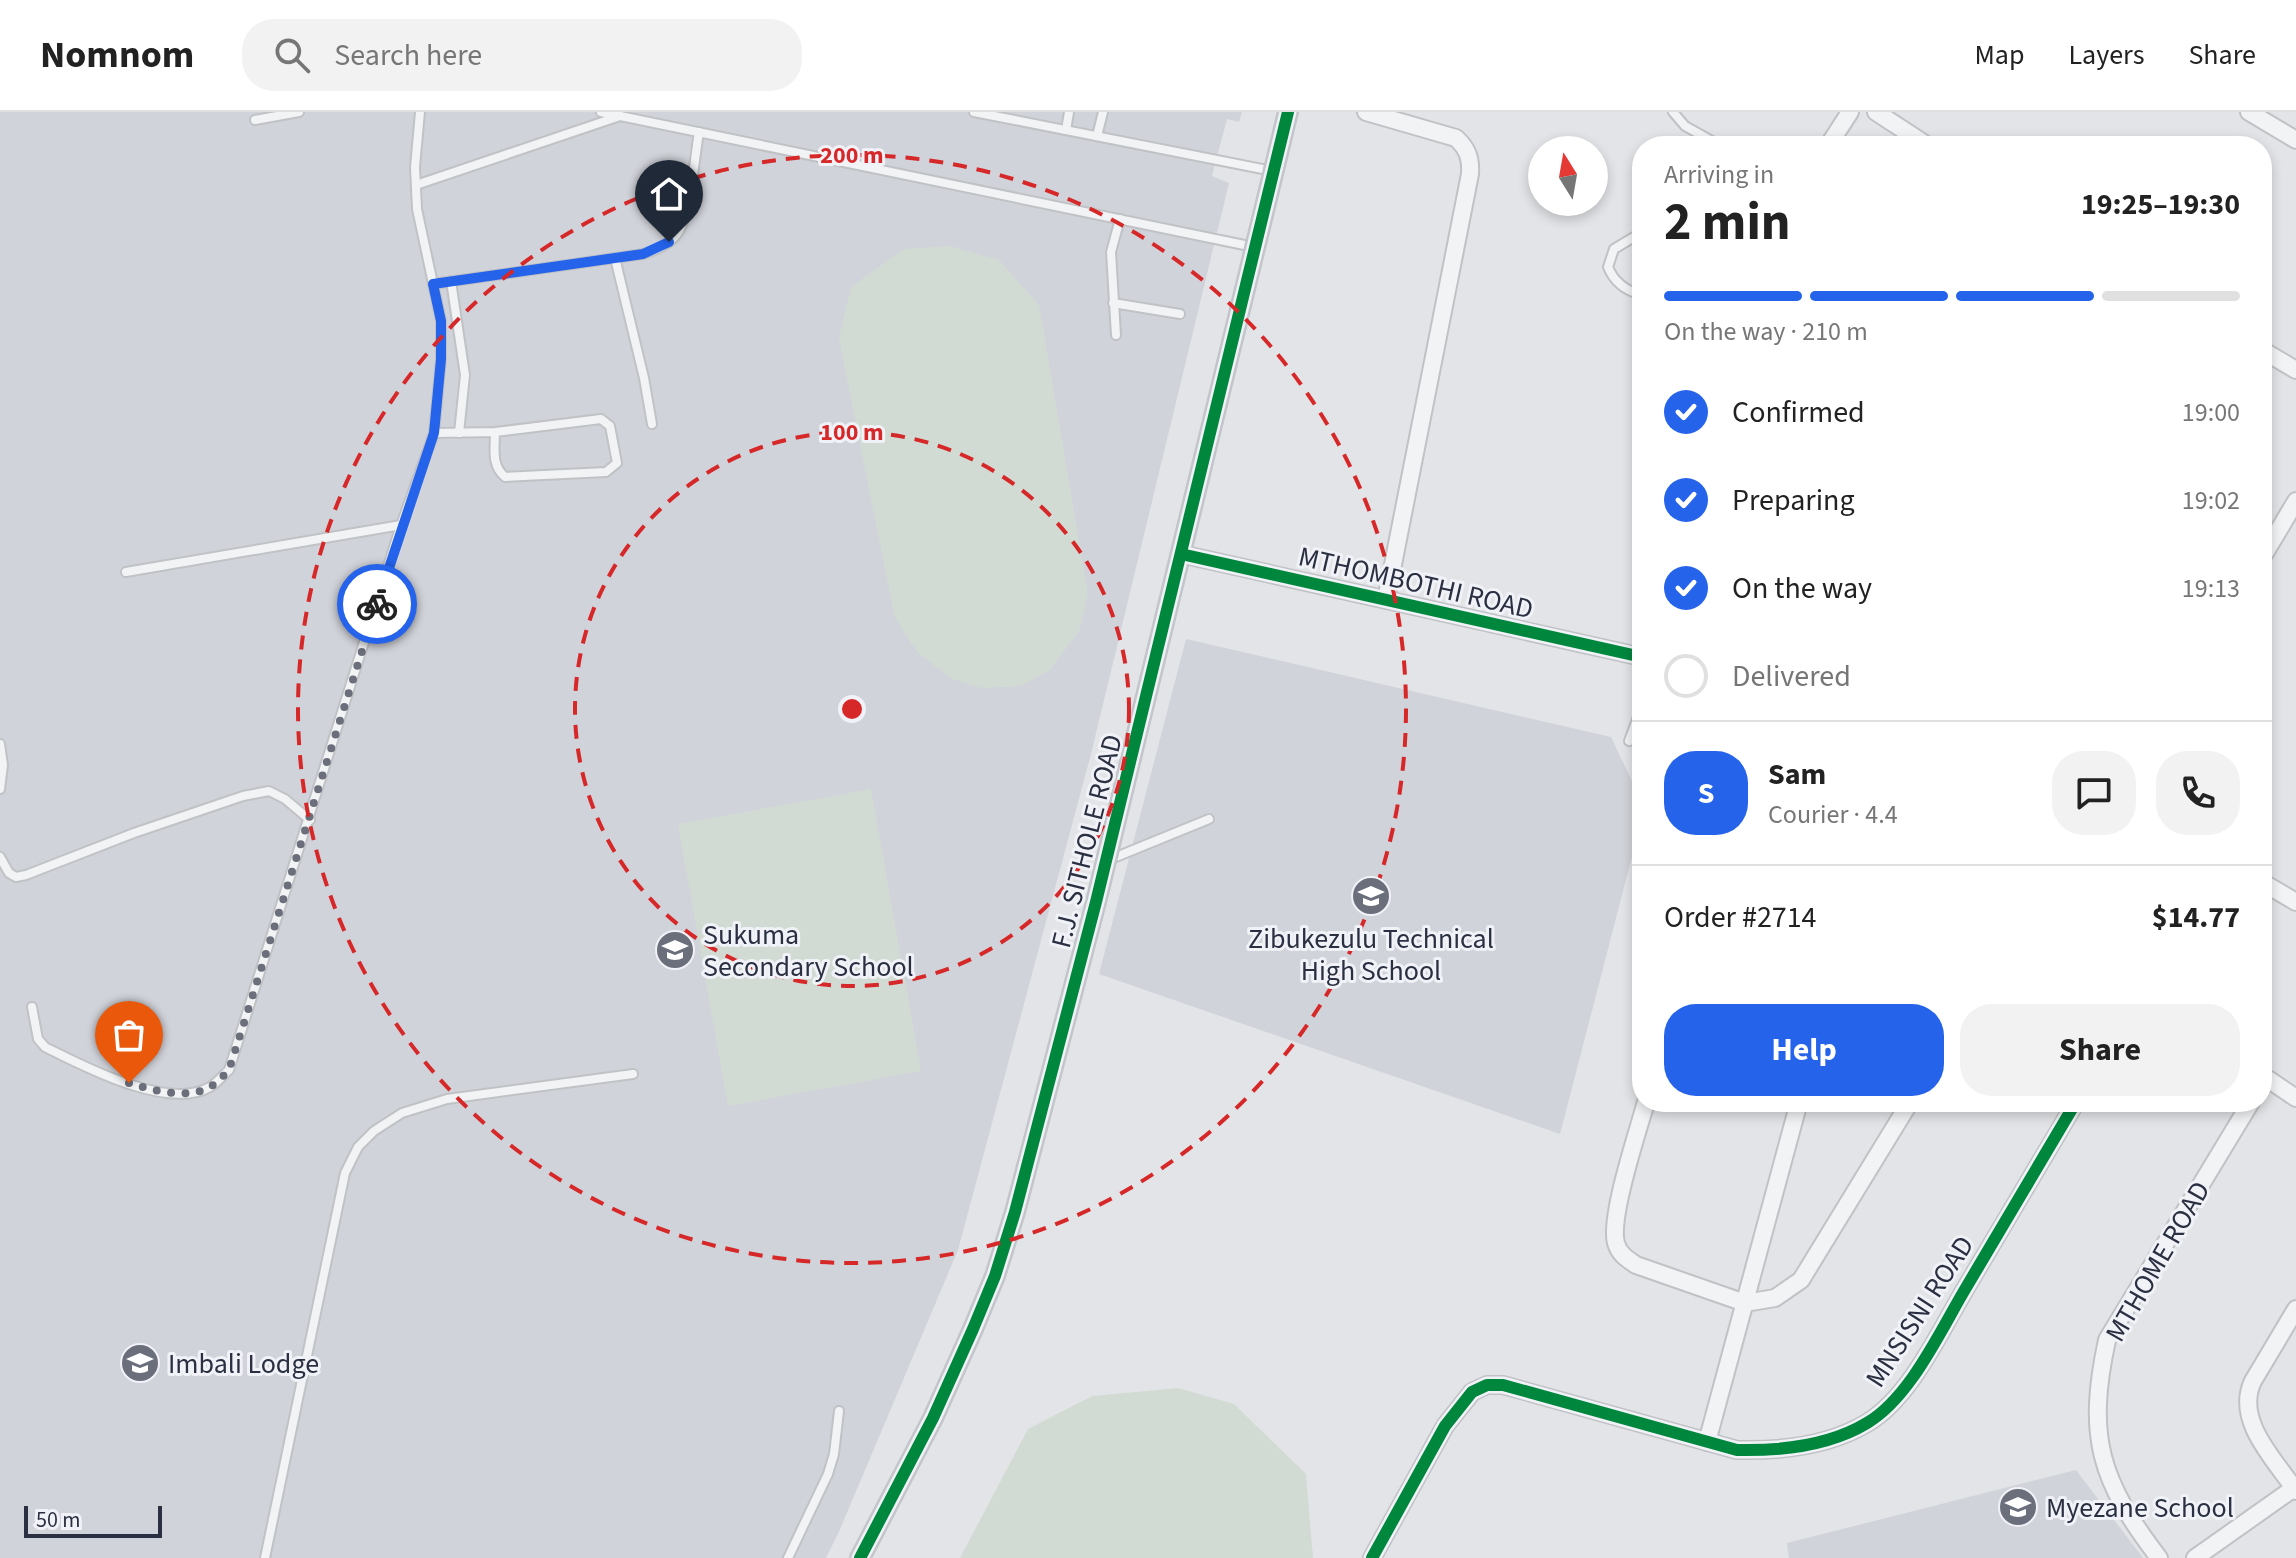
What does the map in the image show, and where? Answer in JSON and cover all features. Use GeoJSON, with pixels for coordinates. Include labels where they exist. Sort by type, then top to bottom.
{"type":"FeatureCollection","features":[{"type":"Feature","properties":{"kind":"street","name":"F.J. SITHOLE ROAD"},"geometry":{"type":"LineString","coordinates":[[860,1558],[933,1418],[995,1276],[1015,1212],[1107,861],[1288,112]]}},
{"type":"Feature","properties":{"kind":"street"},"geometry":{"type":"LineString","coordinates":[[1366,112],[1456,138],[1464,145],[1471,159],[1386,600]]}},
{"type":"Feature","properties":{"kind":"street"},"geometry":{"type":"LineString","coordinates":[[1834,136],[1850,112]]}},
{"type":"Feature","properties":{"kind":"street"},"geometry":{"type":"LineString","coordinates":[[1876,112],[1913,136]]}},
{"type":"Feature","properties":{"kind":"street"},"geometry":{"type":"LineString","coordinates":[[2249,112],[2296,140]]}},
{"type":"Feature","properties":{"kind":"street"},"geometry":{"type":"LineString","coordinates":[[2272,356],[2296,370]]}},
{"type":"Feature","properties":{"kind":"street"},"geometry":{"type":"LineString","coordinates":[[2272,541],[2296,501]]}},
{"type":"Feature","properties":{"kind":"street","name":"MTHOMBOTHI ROAD"},"geometry":{"type":"LineString","coordinates":[[1181,554],[1632,655]]}},
{"type":"Feature","properties":{"kind":"street"},"geometry":{"type":"LineString","coordinates":[[2272,886],[2293,894]]}},
{"type":"Feature","properties":{"kind":"street"},"geometry":{"type":"LineString","coordinates":[[2272,1084],[2296,1098]]}},
{"type":"Feature","properties":{"kind":"street"},"geometry":{"type":"LineString","coordinates":[[1643,1112],[1621,1193],[1617,1220],[1616,1244],[1622,1256],[1636,1265],[1745,1303],[1785,1294],[1801,1280],[1904,1112]]}},
{"type":"Feature","properties":{"kind":"street"},"geometry":{"type":"LineString","coordinates":[[1707,1442],[1796,1112]]}},
{"type":"Feature","properties":{"kind":"street","name":"MNSISNI ROAD"},"geometry":{"type":"LineString","coordinates":[[1372,1558],[1445,1426],[1472,1392],[1487,1385],[1503,1385],[1737,1450],[1777,1451],[1818,1443],[1867,1423],[1898,1397],[2070,1112]]}},
{"type":"Feature","properties":{"kind":"street","name":"MTHOME ROAD"},"geometry":{"type":"LineString","coordinates":[[2159,1558],[2128,1517],[2103,1462],[2096,1418],[2098,1380],[2107,1340],[2245,1112]]}},
{"type":"Feature","properties":{"kind":"street"},"geometry":{"type":"LineString","coordinates":[[2195,1558],[2295,1489],[2252,1425],[2247,1403],[2248,1390],[2296,1309]]}},
{"type":"Feature","properties":{"kind":"lane"},"geometry":{"type":"LineString","coordinates":[[255,120],[299,112]]}},
{"type":"Feature","properties":{"kind":"lane"},"geometry":{"type":"LineString","coordinates":[[32,1007],[38,1039],[45,1047],[103,1077],[155,1090],[195,1092],[210,1087],[229,1070],[401,525],[434,433],[441,321],[417,209],[420,112]]}},
{"type":"Feature","properties":{"kind":"lane"},"geometry":{"type":"LineString","coordinates":[[601,112],[1255,247]]}},
{"type":"Feature","properties":{"kind":"lane"},"geometry":{"type":"LineString","coordinates":[[974,112],[1274,171]]}},
{"type":"Feature","properties":{"kind":"lane"},"geometry":{"type":"LineString","coordinates":[[1066,130],[1069,112]]}},
{"type":"Feature","properties":{"kind":"lane"},"geometry":{"type":"LineString","coordinates":[[1097,136],[1103,112]]}},
{"type":"Feature","properties":{"kind":"lane"},"geometry":{"type":"LineString","coordinates":[[1673,112],[1685,126],[1703,136]]}},
{"type":"Feature","properties":{"kind":"lane"},"geometry":{"type":"LineString","coordinates":[[416,185],[620,116]]}},
{"type":"Feature","properties":{"kind":"lane"},"geometry":{"type":"LineString","coordinates":[[433,284],[658,250],[680,229],[699,132]]}},
{"type":"Feature","properties":{"kind":"lane"},"geometry":{"type":"LineString","coordinates":[[1116,335],[1111,252],[1120,219]]}},
{"type":"Feature","properties":{"kind":"lane"},"geometry":{"type":"LineString","coordinates":[[1632,238],[1614,249],[1608,267],[1612,277],[1632,290]]}},
{"type":"Feature","properties":{"kind":"lane"},"geometry":{"type":"LineString","coordinates":[[615,258],[652,424]]}},
{"type":"Feature","properties":{"kind":"lane"},"geometry":{"type":"LineString","coordinates":[[451,281],[465,375],[459,433]]}},
{"type":"Feature","properties":{"kind":"lane"},"geometry":{"type":"LineString","coordinates":[[1113,303],[1180,314]]}},
{"type":"Feature","properties":{"kind":"lane"},"geometry":{"type":"LineString","coordinates":[[434,433],[495,432],[601,419],[610,426],[617,463],[606,472],[505,477],[494,463],[495,432]]}},
{"type":"Feature","properties":{"kind":"lane"},"geometry":{"type":"LineString","coordinates":[[126,572],[401,525]]}},
{"type":"Feature","properties":{"kind":"lane"},"geometry":{"type":"LineString","coordinates":[[1629,741],[1632,733]]}},
{"type":"Feature","properties":{"kind":"lane"},"geometry":{"type":"LineString","coordinates":[[0,744],[3,765],[0,789]]}},
{"type":"Feature","properties":{"kind":"lane"},"geometry":{"type":"LineString","coordinates":[[0,857],[9,873],[16,877],[26,875],[134,833],[243,796],[269,791],[285,799],[310,820]]}},
{"type":"Feature","properties":{"kind":"lane"},"geometry":{"type":"LineString","coordinates":[[1107,861],[1209,819]]}},
{"type":"Feature","properties":{"kind":"lane"},"geometry":{"type":"LineString","coordinates":[[265,1558],[345,1173],[358,1147],[374,1131],[402,1113],[447,1099],[633,1074]]}},
{"type":"Feature","properties":{"kind":"lane"},"geometry":{"type":"LineString","coordinates":[[788,1558],[828,1474],[834,1454],[839,1411]]}},
{"type":"Feature","properties":{"kind":"shaded area"},"geometry":{"type":"Polygon","coordinates":[[[0,112],[1242,112],[1239,122],[1227,119],[1212,176],[1229,183],[1091,754],[958,1250],[826,1558],[0,1558],[0,112]]]}},
{"type":"Feature","properties":{"kind":"shaded area"},"geometry":{"type":"Polygon","coordinates":[[[950,246],[999,260],[1039,305],[1088,594],[1079,631],[1050,670],[1021,686],[982,688],[952,679],[918,653],[895,618],[839,338],[851,287],[904,249],[950,246]]]}},
{"type":"Feature","properties":{"kind":"shaded area","name":"Zibukezulu Technical High School"},"geometry":{"type":"Polygon","coordinates":[[[1186,639],[1611,737],[1632,781],[1632,857],[1560,1134],[1099,974],[1186,639]]]}},
{"type":"Feature","properties":{"kind":"shaded area"},"geometry":{"type":"Polygon","coordinates":[[[871,789],[921,1071],[728,1106],[678,824],[871,789]]]}},
{"type":"Feature","properties":{"kind":"shaded area"},"geometry":{"type":"Polygon","coordinates":[[[1178,1388],[1234,1404],[1306,1474],[1313,1558],[960,1558],[1028,1429],[1092,1396],[1178,1388]]]}},
{"type":"Feature","properties":{"kind":"shaded area","name":"Myezane School"},"geometry":{"type":"Polygon","coordinates":[[[2076,1470],[2143,1558],[1789,1558],[1787,1543],[2076,1470]]]}},
{"type":"Feature","properties":{"kind":"cycle path"},"geometry":{"type":"LineString","coordinates":[[860,1558],[933,1418],[973,1329],[995,1276],[1015,1212],[1096,902],[1288,112]]}},
{"type":"Feature","properties":{"kind":"cycle path"},"geometry":{"type":"LineString","coordinates":[[1181,554],[1632,655]]}},
{"type":"Feature","properties":{"kind":"cycle path"},"geometry":{"type":"LineString","coordinates":[[1372,1558],[1445,1426],[1472,1392],[1487,1385],[1503,1385],[1737,1450],[1804,1446],[1837,1437],[1867,1423],[1898,1397],[1924,1361],[2070,1112]]}},
{"type":"Feature","properties":{"kind":"way so far"},"geometry":{"type":"LineString","coordinates":[[129,1083],[155,1090],[195,1092],[210,1087],[229,1070],[377,604]]}},
{"type":"Feature","properties":{"kind":"place","name":"Zibukezulu Technical High School"},"geometry":{"type":"Point","coordinates":[1371,896]}},
{"type":"Feature","properties":{"kind":"place","name":"Sukuma Secondary School"},"geometry":{"type":"Point","coordinates":[675,950]}},
{"type":"Feature","properties":{"kind":"place","name":"Imbali Lodge"},"geometry":{"type":"Point","coordinates":[140,1363]}},
{"type":"Feature","properties":{"kind":"place","name":"Myezane School"},"geometry":{"type":"Point","coordinates":[2018,1507]}},
{"type":"Feature","properties":{"kind":"route"},"geometry":{"type":"LineString","coordinates":[[377,604],[434,433],[438,411],[441,321],[433,284],[643,254],[658,250],[669,242]]}}]}
